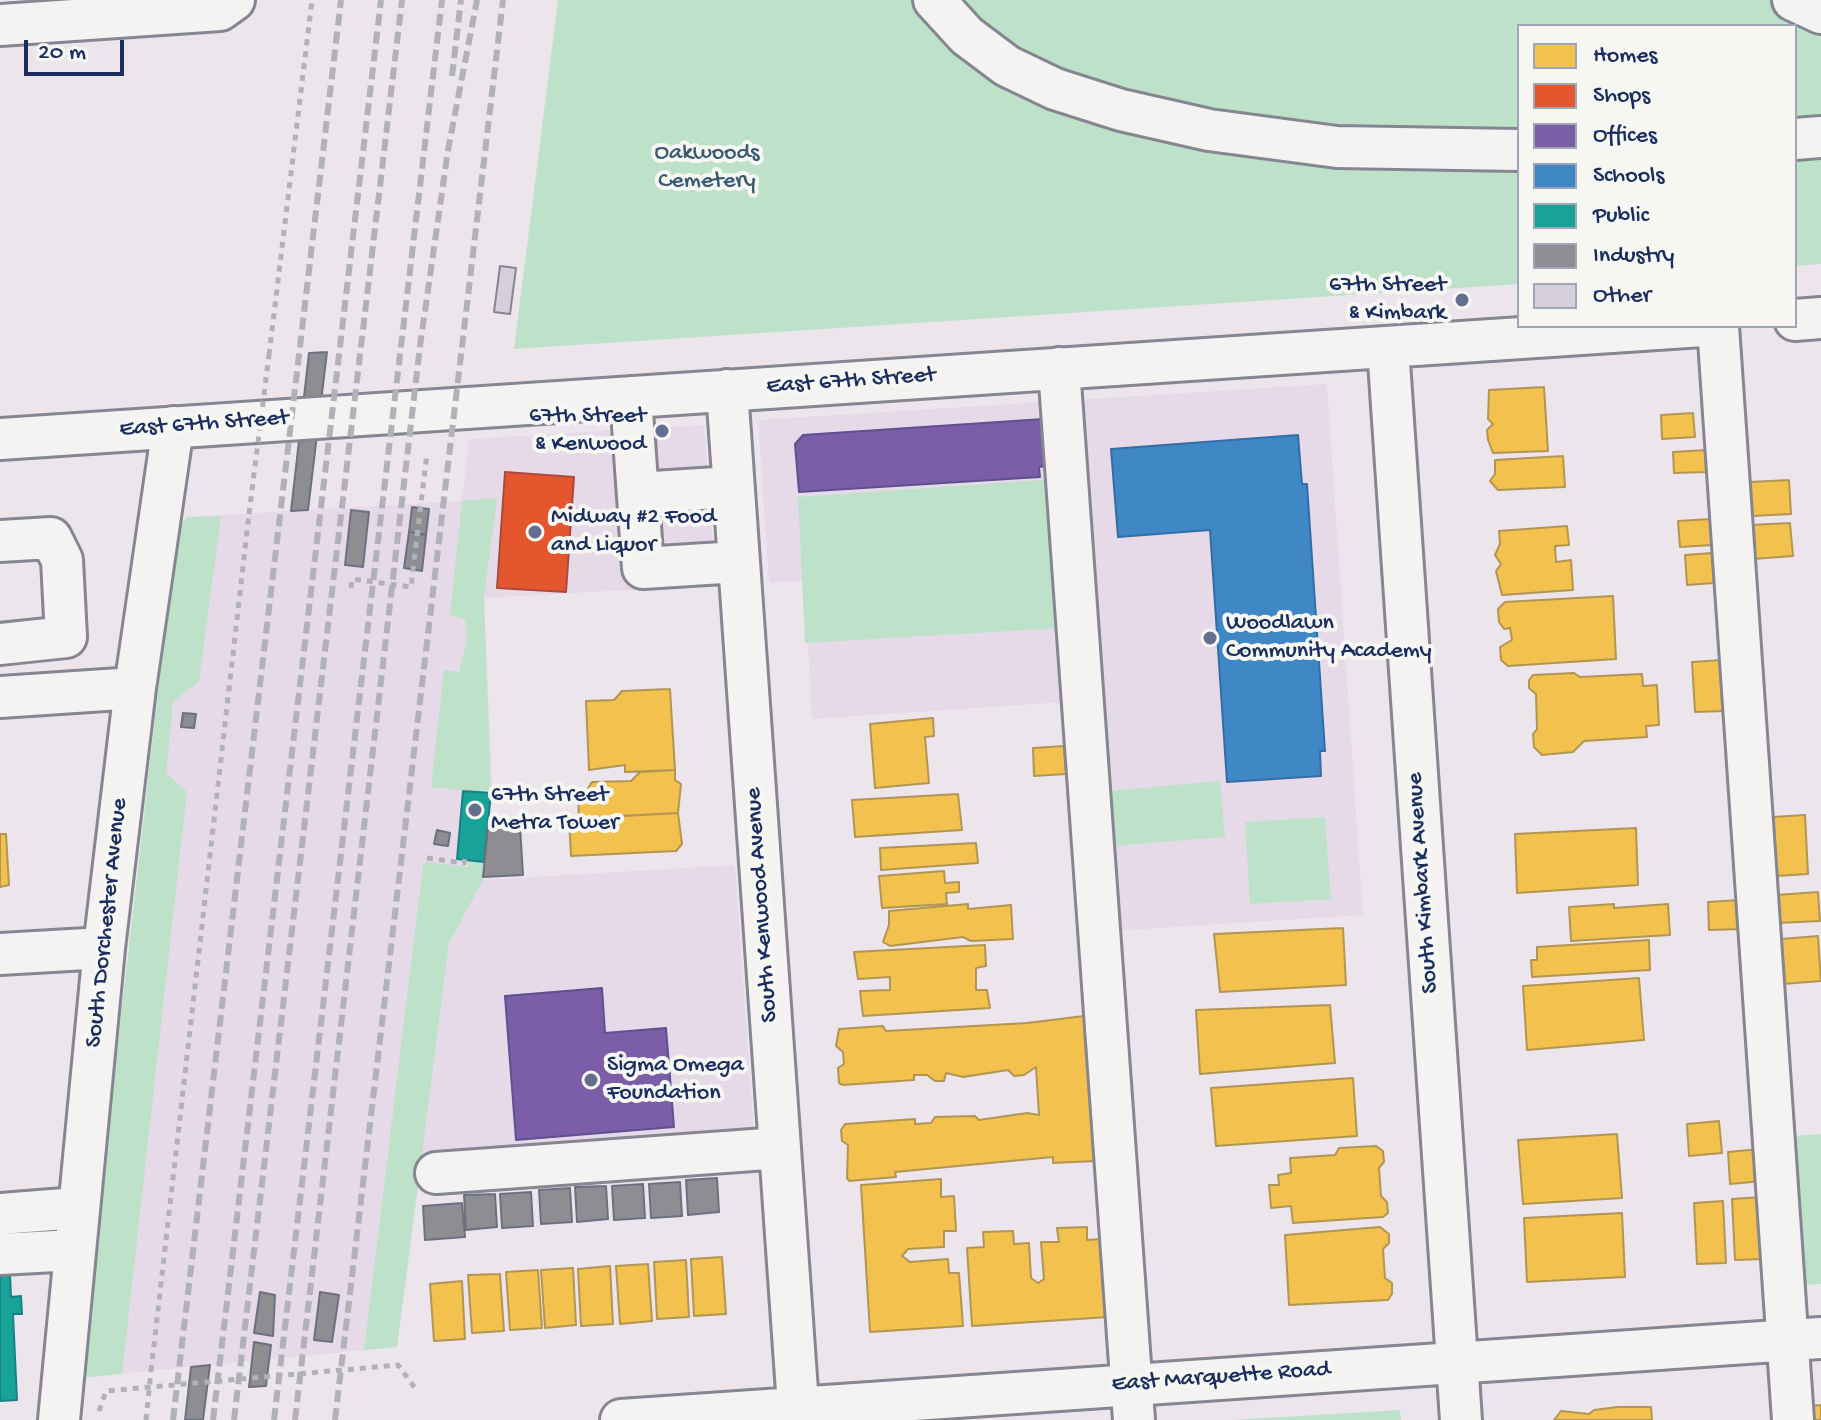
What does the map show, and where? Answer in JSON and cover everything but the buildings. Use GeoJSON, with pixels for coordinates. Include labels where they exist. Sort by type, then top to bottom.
{"type":"FeatureCollection","features":[{"type":"Feature","properties":{"kind":"street"},"geometry":{"type":"LineString","coordinates":[[0,25],[220,10],[234,0]]}},
{"type":"Feature","properties":{"kind":"street"},"geometry":{"type":"LineString","coordinates":[[934,0],[967,36],[1007,66],[1055,89],[1121,110],[1209,130],[1337,147],[1517,150]]}},
{"type":"Feature","properties":{"kind":"street"},"geometry":{"type":"LineString","coordinates":[[1793,0],[1821,13]]}},
{"type":"Feature","properties":{"kind":"street"},"geometry":{"type":"LineString","coordinates":[[1797,139],[1821,137]]}},
{"type":"Feature","properties":{"kind":"street"},"geometry":{"type":"LineString","coordinates":[[1797,320],[1821,318]]}},
{"type":"Feature","properties":{"kind":"street","name":"East 67th Street"},"geometry":{"type":"LineString","coordinates":[[0,439],[1672,328]]}},
{"type":"Feature","properties":{"kind":"street"},"geometry":{"type":"LineString","coordinates":[[1718,328],[1804,1339],[1793,1420]]}},
{"type":"Feature","properties":{"kind":"street","name":"South Kimbark Avenue"},"geometry":{"type":"LineString","coordinates":[[1388,347],[1461,1420]]}},
{"type":"Feature","properties":{"kind":"street"},"geometry":{"type":"LineString","coordinates":[[1059,368],[1133,1402]]}},
{"type":"Feature","properties":{"kind":"street","name":"South Kenwood Avenue"},"geometry":{"type":"LineString","coordinates":[[727,390],[799,1413]]}},
{"type":"Feature","properties":{"kind":"street"},"geometry":{"type":"LineString","coordinates":[[631,397],[643,568],[738,562]]}},
{"type":"Feature","properties":{"kind":"street","name":"South Dorchester Avenue"},"geometry":{"type":"LineString","coordinates":[[59,1420],[104,948],[135,688],[173,427]]}},
{"type":"Feature","properties":{"kind":"street"},"geometry":{"type":"LineString","coordinates":[[638,493],[733,487]]}},
{"type":"Feature","properties":{"kind":"street"},"geometry":{"type":"LineString","coordinates":[[0,541],[51,538],[62,560],[66,637],[0,644]]}},
{"type":"Feature","properties":{"kind":"street"},"geometry":{"type":"LineString","coordinates":[[0,697],[135,688]]}},
{"type":"Feature","properties":{"kind":"street"},"geometry":{"type":"LineString","coordinates":[[0,954],[104,948]]}},
{"type":"Feature","properties":{"kind":"street"},"geometry":{"type":"LineString","coordinates":[[436,1173],[780,1148]]}},
{"type":"Feature","properties":{"kind":"street"},"geometry":{"type":"LineString","coordinates":[[0,1214],[77,1208]]}},
{"type":"Feature","properties":{"kind":"street"},"geometry":{"type":"LineString","coordinates":[[0,1254],[74,1250]]}},
{"type":"Feature","properties":{"kind":"street","name":"East Marquette Road"},"geometry":{"type":"LineString","coordinates":[[621,1420],[1133,1402],[1457,1362],[1804,1339]]}},
{"type":"Feature","properties":{"kind":"path"},"geometry":{"type":"LineString","coordinates":[[146,1420],[249,514],[312,0]]}},
{"type":"Feature","properties":{"kind":"path"},"geometry":{"type":"LineString","coordinates":[[410,596],[427,453]]}},
{"type":"Feature","properties":{"kind":"path"},"geometry":{"type":"LineString","coordinates":[[351,588],[352,579],[411,587]]}},
{"type":"Feature","properties":{"kind":"path"},"geometry":{"type":"LineString","coordinates":[[427,858],[464,863],[465,859]]}},
{"type":"Feature","properties":{"kind":"path"},"geometry":{"type":"LineString","coordinates":[[97,1420],[106,1391],[398,1365],[415,1388]]}},
{"type":"Feature","properties":{"kind":"shaded area","name":"Woodlawn Community Academy"},"geometry":{"type":"Polygon","coordinates":[[[1327,384],[1363,915],[1098,932],[1080,701],[812,719],[804,581],[769,582],[758,420],[1327,384]]]}},
{"type":"Feature","properties":{"kind":"shaded area"},"geometry":{"type":"Polygon","coordinates":[[[704,425],[716,585],[484,598],[492,783],[483,880],[735,865],[755,1149],[420,1174],[397,1347],[86,1377],[187,517],[462,501],[469,439],[704,425]]]}},
{"type":"Feature","properties":{"kind":"green space","name":"Oakwoods Cemetery"},"geometry":{"type":"Polygon","coordinates":[[[558,0],[1821,0],[1821,264],[1797,266],[1797,24],[1517,24],[1517,284],[514,349],[558,0]]]}},
{"type":"Feature","properties":{"kind":"green space"},"geometry":{"type":"Polygon","coordinates":[[[1055,479],[1062,628],[805,643],[798,497],[1055,479]]]}},
{"type":"Feature","properties":{"kind":"green space"},"geometry":{"type":"Polygon","coordinates":[[[497,498],[484,598],[491,793],[431,787],[444,670],[459,672],[467,639],[465,619],[450,615],[462,501],[497,498]]]}},
{"type":"Feature","properties":{"kind":"green space"},"geometry":{"type":"Polygon","coordinates":[[[221,516],[199,681],[173,702],[166,773],[187,792],[122,1374],[80,1378],[176,533],[187,517],[221,516]]]}},
{"type":"Feature","properties":{"kind":"green space"},"geometry":{"type":"Polygon","coordinates":[[[1220,781],[1225,837],[1112,846],[1107,791],[1220,781]]]}},
{"type":"Feature","properties":{"kind":"green space"},"geometry":{"type":"Polygon","coordinates":[[[1325,817],[1331,899],[1250,904],[1245,822],[1325,817]]]}},
{"type":"Feature","properties":{"kind":"green space"},"geometry":{"type":"Polygon","coordinates":[[[468,860],[484,862],[483,880],[449,943],[397,1347],[364,1350],[423,865],[427,862],[467,867],[468,860]]]}},
{"type":"Feature","properties":{"kind":"green space"},"geometry":{"type":"Polygon","coordinates":[[[1821,1134],[1821,1284],[1802,1285],[1791,1136],[1821,1134]]]}},
{"type":"Feature","properties":{"kind":"green space"},"geometry":{"type":"Polygon","coordinates":[[[1400,1410],[1401,1420],[1231,1420],[1400,1410]]]}},
{"type":"Feature","properties":{"kind":"railway"},"geometry":{"type":"LineString","coordinates":[[173,1420],[341,0]]}},
{"type":"Feature","properties":{"kind":"railway"},"geometry":{"type":"LineString","coordinates":[[213,1420],[381,0]]}},
{"type":"Feature","properties":{"kind":"railway"},"geometry":{"type":"LineString","coordinates":[[234,1420],[402,0]]}},
{"type":"Feature","properties":{"kind":"railway"},"geometry":{"type":"LineString","coordinates":[[274,1420],[442,0]]}},
{"type":"Feature","properties":{"kind":"railway"},"geometry":{"type":"LineString","coordinates":[[452,76],[461,0]]}},
{"type":"Feature","properties":{"kind":"railway"},"geometry":{"type":"LineString","coordinates":[[295,1420],[420,346],[448,150],[477,0]]}},
{"type":"Feature","properties":{"kind":"railway"},"geometry":{"type":"LineString","coordinates":[[335,1420],[503,0]]}},
{"type":"Feature","properties":{"kind":"place","name":"67th Street & Kimbark"},"geometry":{"type":"Point","coordinates":[1462,300]}},
{"type":"Feature","properties":{"kind":"place","name":"67th Street & Kenwood"},"geometry":{"type":"Point","coordinates":[662,431]}},
{"type":"Feature","properties":{"kind":"place","name":"Midway #2 Food and Liquor"},"geometry":{"type":"Point","coordinates":[535,532]}},
{"type":"Feature","properties":{"kind":"place","name":"Woodlawn Community Academy"},"geometry":{"type":"Point","coordinates":[1210,638]}},
{"type":"Feature","properties":{"kind":"place","name":"67th Street Metra Tower"},"geometry":{"type":"Point","coordinates":[475,810]}},
{"type":"Feature","properties":{"kind":"place","name":"Sigma Omega Foundation"},"geometry":{"type":"Point","coordinates":[591,1080]}}]}
